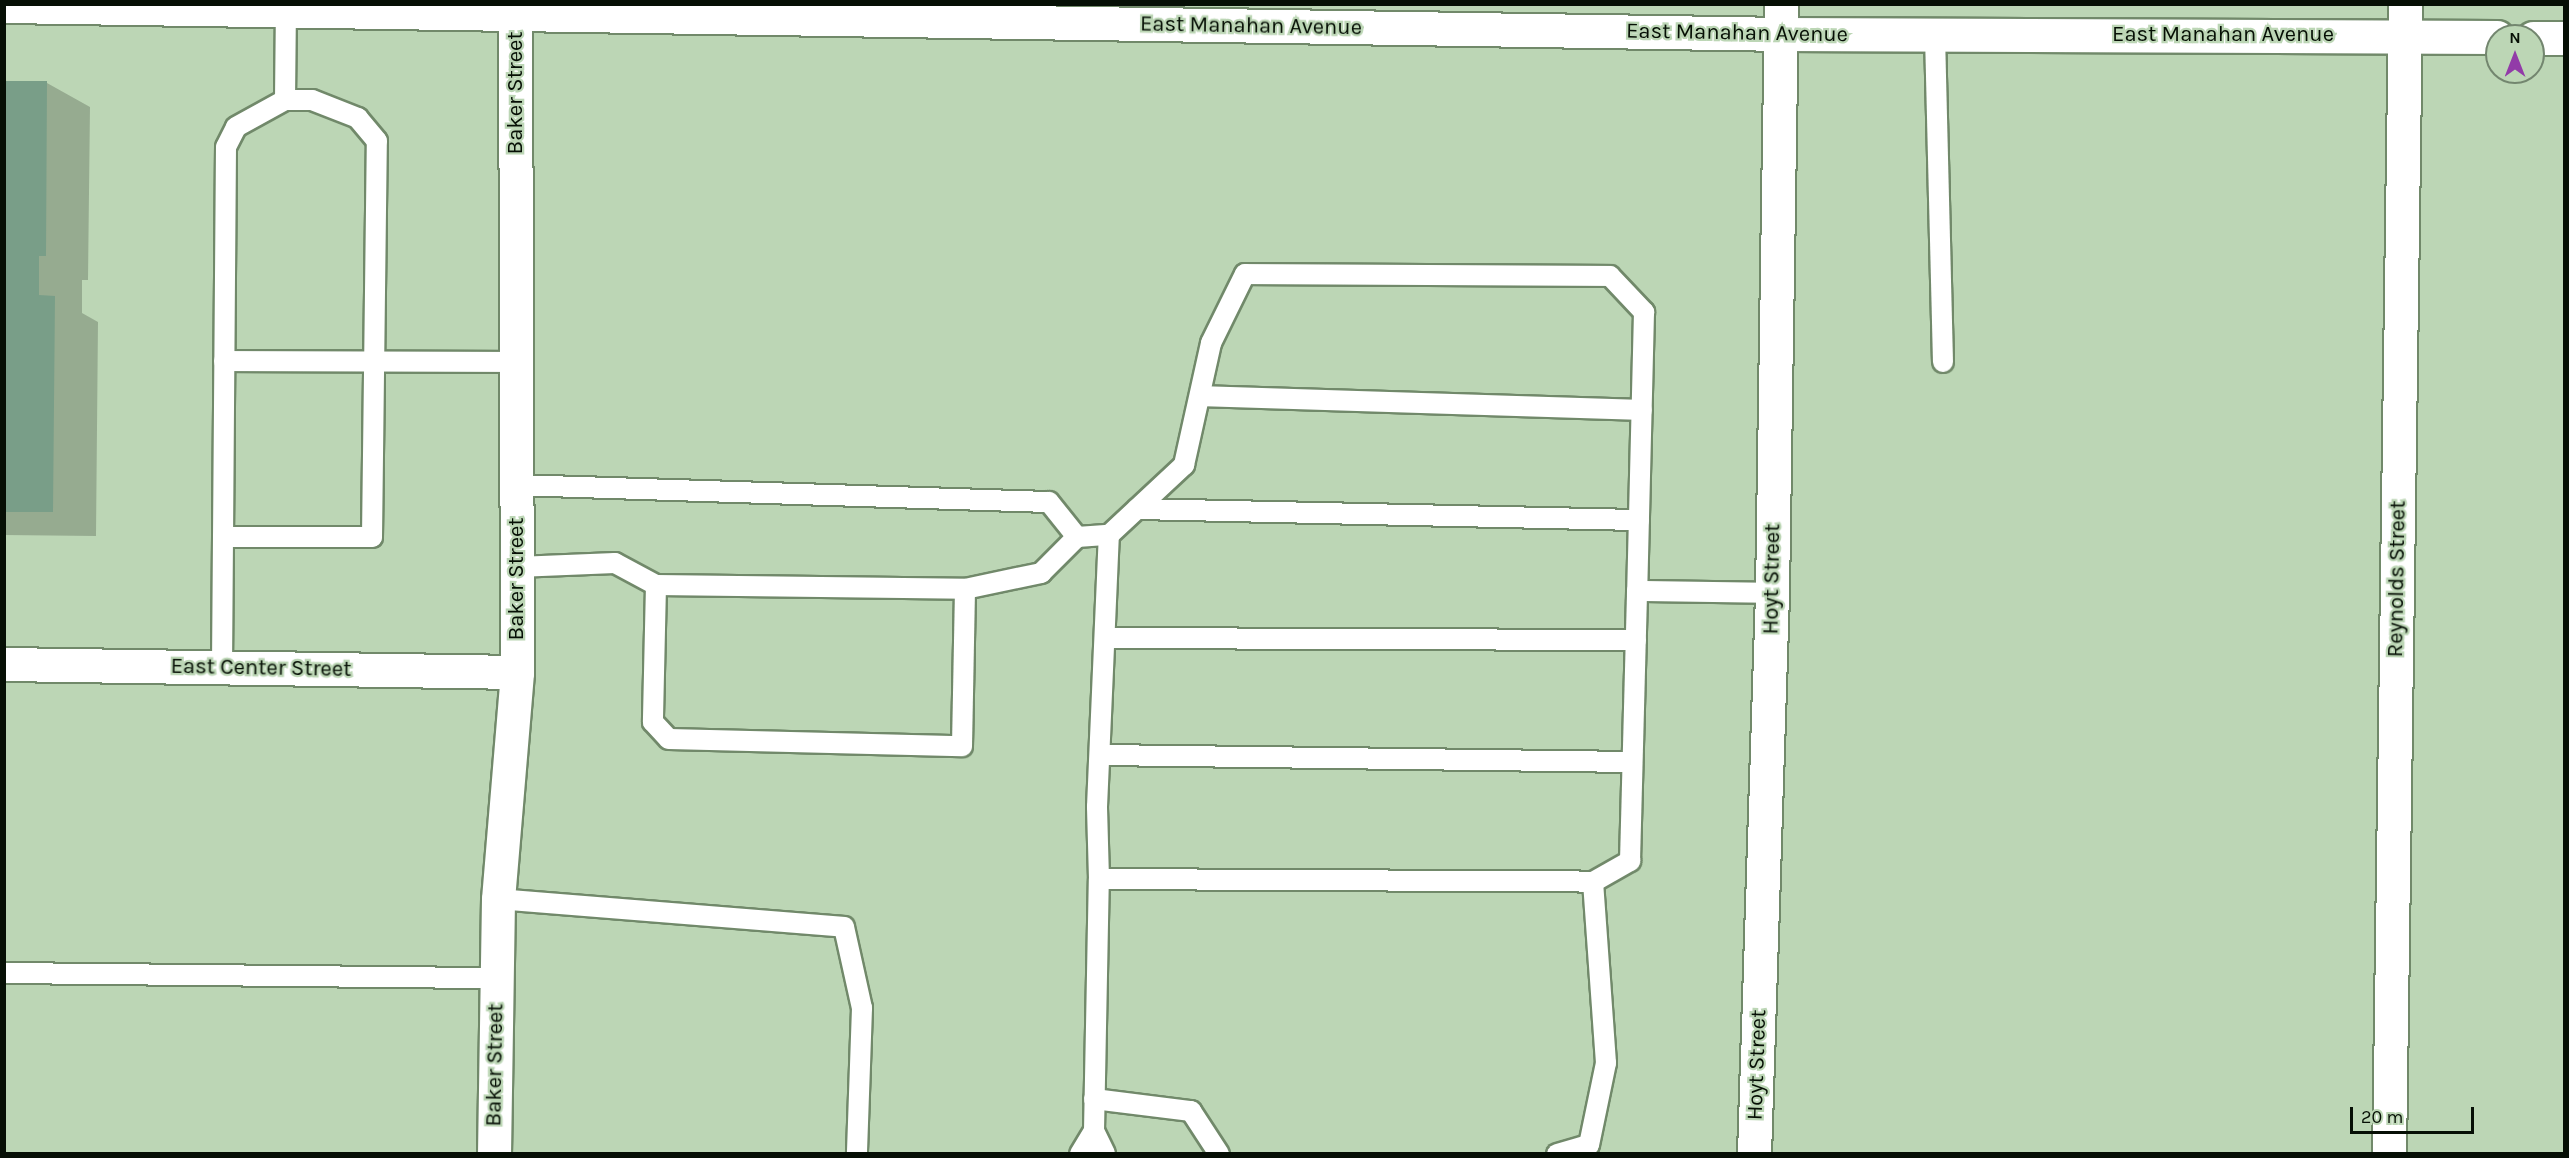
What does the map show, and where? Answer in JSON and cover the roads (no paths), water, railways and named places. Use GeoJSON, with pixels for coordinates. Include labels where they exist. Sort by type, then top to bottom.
{"type":"FeatureCollection","features":[{"type":"Feature","properties":{"kind":"street","name":"East Manahan Avenue"},"geometry":{"type":"LineString","coordinates":[[4,6],[286,10],[515,9],[1781,19],[1935,35],[2404,20],[2485,35]]}},
{"type":"Feature","properties":{"kind":"street","name":"Baker Street"},"geometry":{"type":"LineString","coordinates":[[494,1154],[498,899],[517,672],[515,9]]}},
{"type":"Feature","properties":{"kind":"street","name":"Hoyt Street"},"geometry":{"type":"LineString","coordinates":[[1754,1154],[1772,593],[1781,19]]}},
{"type":"Feature","properties":{"kind":"street","name":"Reynolds Street"},"geometry":{"type":"LineString","coordinates":[[2389,1154],[2404,20]]}},
{"type":"Feature","properties":{"kind":"street"},"geometry":{"type":"LineString","coordinates":[[2545,38],[2565,38]]}},
{"type":"Feature","properties":{"kind":"street","name":"East Center Street"},"geometry":{"type":"LineString","coordinates":[[4,664],[517,672]]}},
{"type":"Feature","properties":{"kind":"lane"},"geometry":{"type":"LineString","coordinates":[[285,100],[286,10]]}},
{"type":"Feature","properties":{"kind":"lane"},"geometry":{"type":"LineString","coordinates":[[1935,35],[1943,362]]}},
{"type":"Feature","properties":{"kind":"lane"},"geometry":{"type":"LineString","coordinates":[[222,668],[224,361],[226,147],[236,128],[285,100],[312,100],[358,118],[377,141],[372,537],[223,537]]}},
{"type":"Feature","properties":{"kind":"lane"},"geometry":{"type":"LineString","coordinates":[[517,567],[615,563],[656,585],[965,589],[1041,573],[1077,537],[1110,535],[1184,465],[1211,344],[1245,274],[1610,276],[1644,312],[1630,861],[1593,882],[1099,879]]}},
{"type":"Feature","properties":{"kind":"lane"},"geometry":{"type":"LineString","coordinates":[[224,361],[516,362]]}},
{"type":"Feature","properties":{"kind":"lane"},"geometry":{"type":"LineString","coordinates":[[1200,396],[1642,410]]}},
{"type":"Feature","properties":{"kind":"lane"},"geometry":{"type":"LineString","coordinates":[[516,485],[1049,502],[1077,537]]}},
{"type":"Feature","properties":{"kind":"lane"},"geometry":{"type":"LineString","coordinates":[[1137,509],[1639,520]]}},
{"type":"Feature","properties":{"kind":"lane"},"geometry":{"type":"LineString","coordinates":[[1105,1154],[1094,1131],[1094,1099],[1100,755],[1110,535]]}},
{"type":"Feature","properties":{"kind":"lane"},"geometry":{"type":"LineString","coordinates":[[656,585],[653,722],[669,740],[950,746],[962,746],[965,589]]}},
{"type":"Feature","properties":{"kind":"lane"},"geometry":{"type":"LineString","coordinates":[[1637,591],[1772,593]]}},
{"type":"Feature","properties":{"kind":"lane"},"geometry":{"type":"LineString","coordinates":[[1105,638],[1636,640]]}},
{"type":"Feature","properties":{"kind":"lane"},"geometry":{"type":"LineString","coordinates":[[1100,755],[1632,762]]}},
{"type":"Feature","properties":{"kind":"lane"},"geometry":{"type":"LineString","coordinates":[[1557,1154],[1589,1145],[1606,1063],[1593,882]]}},
{"type":"Feature","properties":{"kind":"lane"},"geometry":{"type":"LineString","coordinates":[[498,899],[844,927],[862,1008],[857,1154]]}},
{"type":"Feature","properties":{"kind":"lane"},"geometry":{"type":"LineString","coordinates":[[4,973],[497,978]]}},
{"type":"Feature","properties":{"kind":"lane"},"geometry":{"type":"LineString","coordinates":[[1094,1099],[1191,1111],[1219,1154]]}},
{"type":"Feature","properties":{"kind":"lane"},"geometry":{"type":"LineString","coordinates":[[1080,1154],[1094,1131]]}}]}
